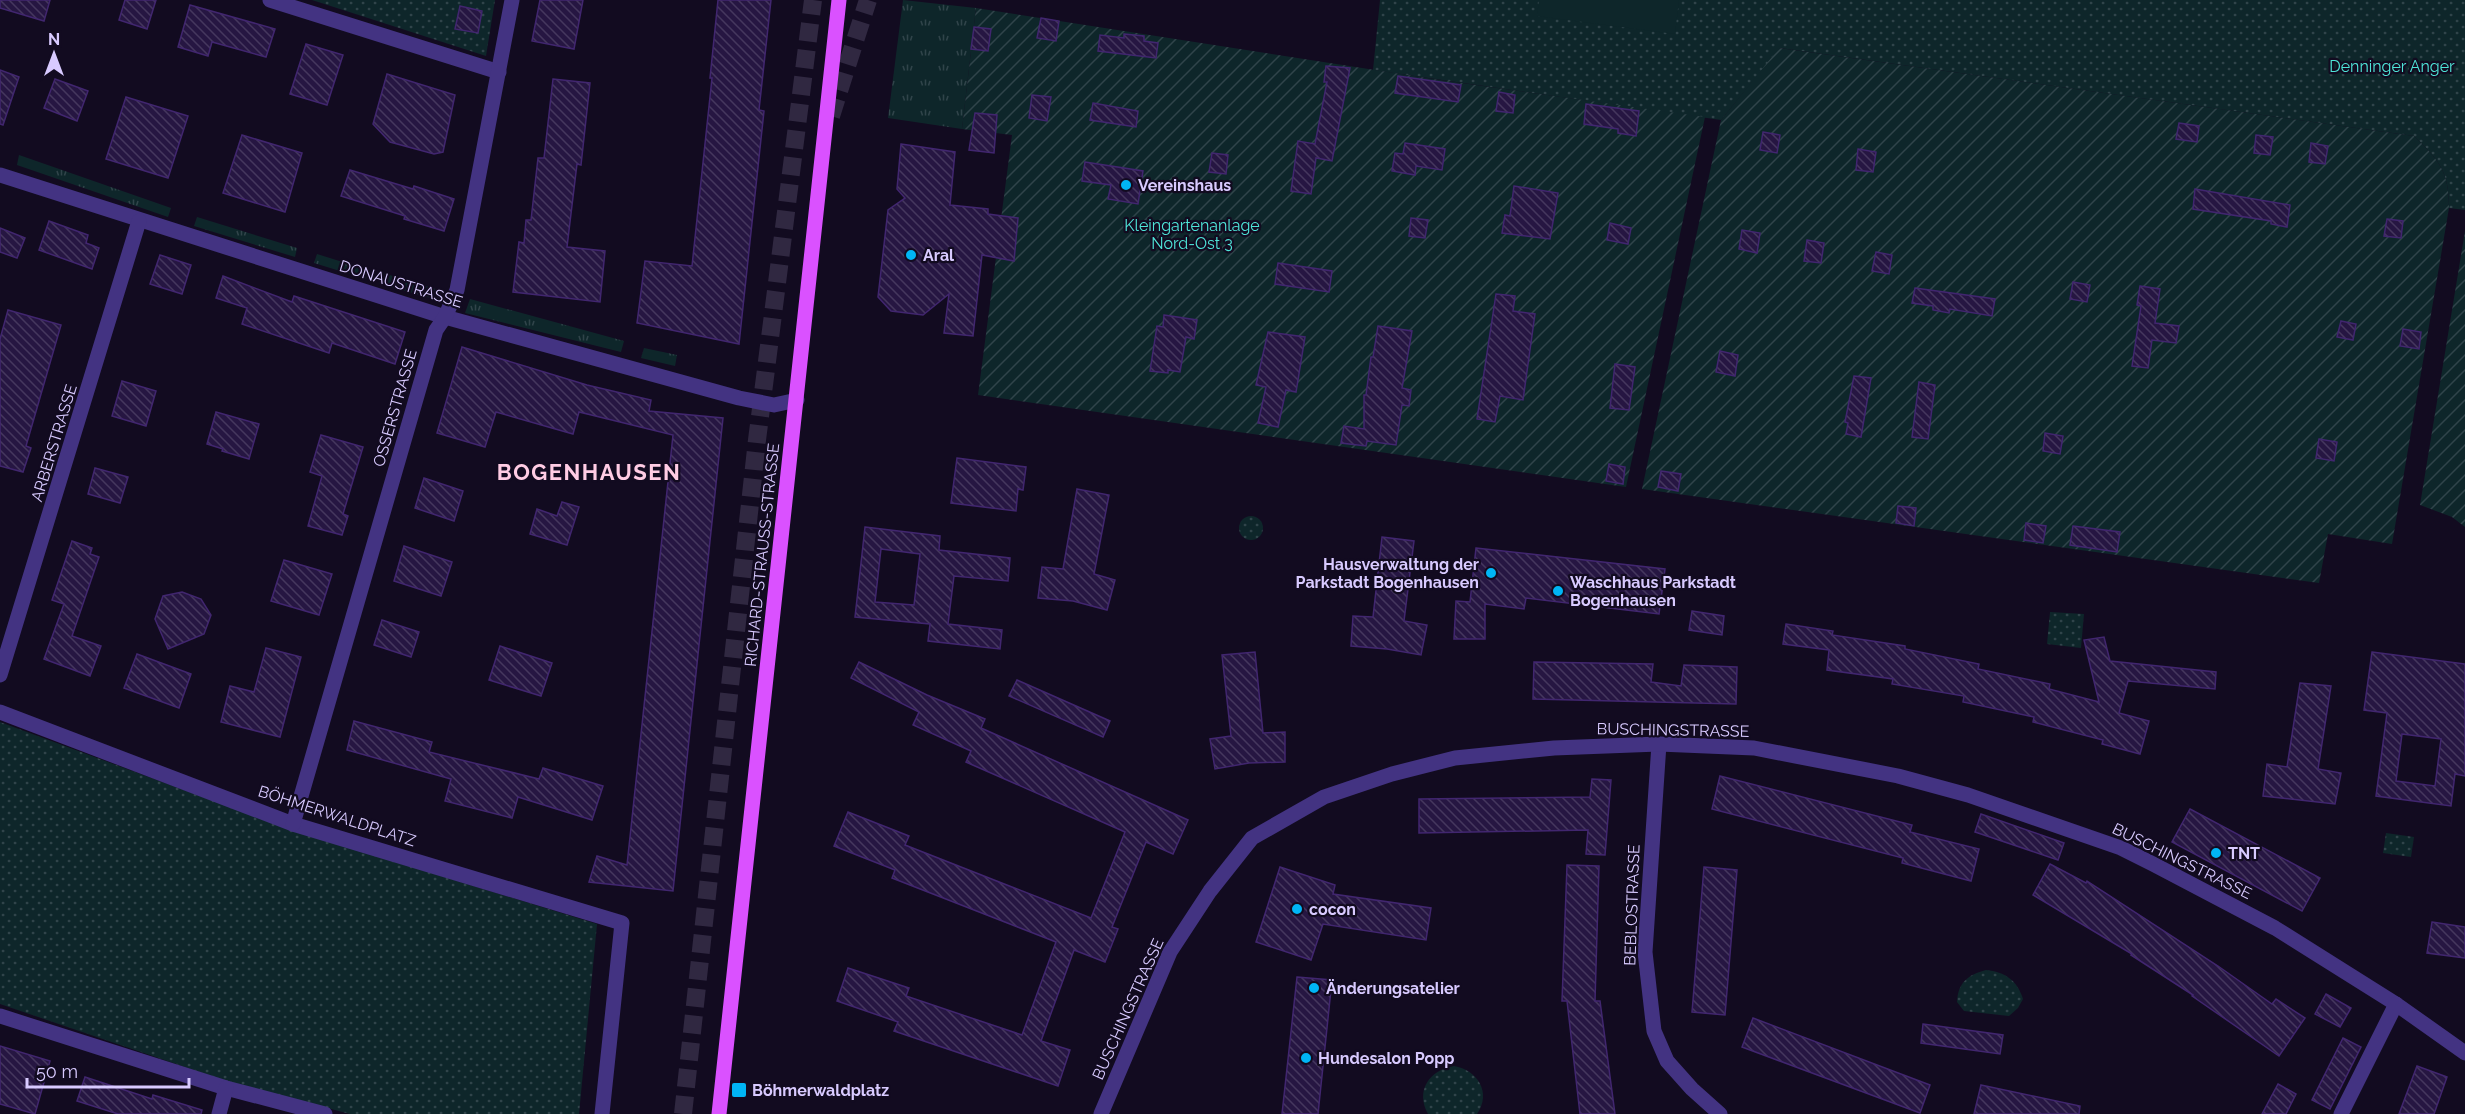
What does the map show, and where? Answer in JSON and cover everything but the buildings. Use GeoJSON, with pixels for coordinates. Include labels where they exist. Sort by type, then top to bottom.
{"type":"FeatureCollection","features":[{"type":"Feature","properties":{"kind":"main road","name":"RICHARD-STRAUSS-STRASSE"},"geometry":{"type":"LineString","coordinates":[[719,1114],[839,0]]}},
{"type":"Feature","properties":{"kind":"street"},"geometry":{"type":"LineString","coordinates":[[270,0],[499,72]]}},
{"type":"Feature","properties":{"kind":"street","name":"OSSERSTRASSE"},"geometry":{"type":"LineString","coordinates":[[293,824],[436,330],[445,317],[457,290],[512,0]]}},
{"type":"Feature","properties":{"kind":"street","name":"DONAUSTRASSE"},"geometry":{"type":"LineString","coordinates":[[0,175],[445,317],[739,398],[774,405],[797,400]]}},
{"type":"Feature","properties":{"kind":"street","name":"ARBERSTRASSE"},"geometry":{"type":"LineString","coordinates":[[0,675],[139,221]]}},
{"type":"Feature","properties":{"kind":"street","name":"BÖHMERWALDPLATZ"},"geometry":{"type":"LineString","coordinates":[[0,712],[293,824],[622,923],[602,1114]]}},
{"type":"Feature","properties":{"kind":"street","name":"BUSCHINGSTRASSE"},"geometry":{"type":"LineString","coordinates":[[1101,1114],[1170,952],[1210,891],[1252,838],[1324,797],[1392,774],[1455,758],[1554,748],[1659,744],[1754,748],[1898,776],[1968,795],[2110,844],[2275,928],[2396,1004],[2465,1053]]}},
{"type":"Feature","properties":{"kind":"street","name":"BEBLOSTRASSE"},"geometry":{"type":"LineString","coordinates":[[1659,744],[1646,952],[1654,1031],[1667,1061],[1692,1089],[1720,1114]]}},
{"type":"Feature","properties":{"kind":"street"},"geometry":{"type":"LineString","coordinates":[[2341,1114],[2396,1004]]}},
{"type":"Feature","properties":{"kind":"street"},"geometry":{"type":"LineString","coordinates":[[0,1016],[226,1088],[325,1114]]}},
{"type":"Feature","properties":{"kind":"street"},"geometry":{"type":"LineString","coordinates":[[219,1114],[226,1088]]}},
{"type":"Feature","properties":{"kind":"green space"},"geometry":{"type":"Polygon","coordinates":[[[312,0],[495,0],[486,56],[312,0]]]}},
{"type":"Feature","properties":{"kind":"green space"},"geometry":{"type":"Polygon","coordinates":[[[903,0],[976,8],[962,129],[888,118],[903,0]]]}},
{"type":"Feature","properties":{"kind":"green space","name":"Denninger Anger"},"geometry":{"type":"Polygon","coordinates":[[[1380,0],[2465,0],[2465,210],[2449,208],[2445,176],[2436,160],[2414,136],[1780,48],[1721,120],[1373,70],[1380,0]]]}},
{"type":"Feature","properties":{"kind":"green space"},"geometry":{"type":"Polygon","coordinates":[[[1539,0],[1679,0],[1675,34],[1537,16],[1539,0]]]}},
{"type":"Feature","properties":{"kind":"green space","name":"Kleingartenanlage Nord-Ost 3"},"geometry":{"type":"Polygon","coordinates":[[[976,8],[1433,79],[1705,117],[1626,487],[978,395],[1012,135],[962,129],[976,8]]]}},
{"type":"Feature","properties":{"kind":"green space"},"geometry":{"type":"Polygon","coordinates":[[[1779,48],[2414,136],[2436,160],[2445,176],[2449,208],[2392,544],[2328,534],[2319,583],[1642,489],[1721,120],[1779,48]]]}},
{"type":"Feature","properties":{"kind":"green space"},"geometry":{"type":"Polygon","coordinates":[[[19,155],[171,208],[168,217],[17,165],[19,155]]]}},
{"type":"Feature","properties":{"kind":"green space"},"geometry":{"type":"Polygon","coordinates":[[[197,217],[297,248],[295,257],[194,226],[197,217]]]}},
{"type":"Feature","properties":{"kind":"green space"},"geometry":{"type":"Polygon","coordinates":[[[2465,231],[2465,527],[2452,517],[2420,505],[2465,231]]]}},
{"type":"Feature","properties":{"kind":"green space"},"geometry":{"type":"Polygon","coordinates":[[[317,254],[368,270],[366,279],[314,263],[317,254]]]}},
{"type":"Feature","properties":{"kind":"green space"},"geometry":{"type":"Polygon","coordinates":[[[382,273],[439,290],[435,299],[379,284],[382,273]]]}},
{"type":"Feature","properties":{"kind":"green space"},"geometry":{"type":"Polygon","coordinates":[[[470,299],[624,341],[621,352],[465,313],[470,299]]]}},
{"type":"Feature","properties":{"kind":"green space"},"geometry":{"type":"Polygon","coordinates":[[[644,348],[677,355],[675,366],[641,358],[644,348]]]}},
{"type":"Feature","properties":{"kind":"green space"},"geometry":{"type":"Polygon","coordinates":[[[1251,516],[1260,519],[1263,528],[1260,537],[1251,540],[1242,537],[1239,528],[1242,519],[1251,516]]]}},
{"type":"Feature","properties":{"kind":"green space"},"geometry":{"type":"Polygon","coordinates":[[[2050,612],[2084,614],[2081,648],[2047,644],[2050,612]]]}},
{"type":"Feature","properties":{"kind":"green space"},"geometry":{"type":"Polygon","coordinates":[[[0,722],[292,830],[597,924],[579,1114],[350,1114],[226,1081],[0,1004],[0,722]]]}},
{"type":"Feature","properties":{"kind":"green space"},"geometry":{"type":"Polygon","coordinates":[[[2386,833],[2414,837],[2411,857],[2383,853],[2386,833]]]}},
{"type":"Feature","properties":{"kind":"green space"},"geometry":{"type":"Polygon","coordinates":[[[1986,970],[2009,978],[2020,992],[2023,999],[2018,1008],[2009,1016],[1964,1011],[1957,1002],[1959,989],[1965,980],[1986,970]]]}},
{"type":"Feature","properties":{"kind":"green space"},"geometry":{"type":"Polygon","coordinates":[[[1454,1066],[1469,1072],[1480,1083],[1483,1098],[1477,1114],[1428,1114],[1423,1097],[1427,1083],[1438,1072],[1454,1066]]]}},
{"type":"Feature","properties":{"kind":"tunnel"},"geometry":{"type":"LineString","coordinates":[[683,1114],[757,440],[813,0]]}},
{"type":"Feature","properties":{"kind":"tunnel"},"geometry":{"type":"LineString","coordinates":[[831,116],[868,0]]}},
{"type":"Feature","properties":{"kind":"place","name":"Vereinshaus"},"geometry":{"type":"Point","coordinates":[1126,185]}},
{"type":"Feature","properties":{"kind":"place","name":"Aral"},"geometry":{"type":"Point","coordinates":[911,255]}},
{"type":"Feature","properties":{"kind":"place","name":"Hausverwaltung der Parkstadt Bogenhausen"},"geometry":{"type":"Point","coordinates":[1491,573]}},
{"type":"Feature","properties":{"kind":"place","name":"Waschhaus Parkstadt Bogenhausen"},"geometry":{"type":"Point","coordinates":[1558,591]}},
{"type":"Feature","properties":{"kind":"place","name":"TNT"},"geometry":{"type":"Point","coordinates":[2216,853]}},
{"type":"Feature","properties":{"kind":"place","name":"cocon"},"geometry":{"type":"Point","coordinates":[1297,909]}},
{"type":"Feature","properties":{"kind":"place","name":"Änderungsatelier"},"geometry":{"type":"Point","coordinates":[1314,988]}},
{"type":"Feature","properties":{"kind":"place","name":"Hundesalon Popp"},"geometry":{"type":"Point","coordinates":[1306,1058]}},
{"type":"Feature","properties":{"kind":"place","name":"Böhmerwaldplatz"},"geometry":{"type":"Point","coordinates":[739,1090]}},
{"type":"Feature","properties":{"kind":"district","name":"BOGENHAUSEN"},"geometry":{"type":"Point","coordinates":[589,472]}}]}
